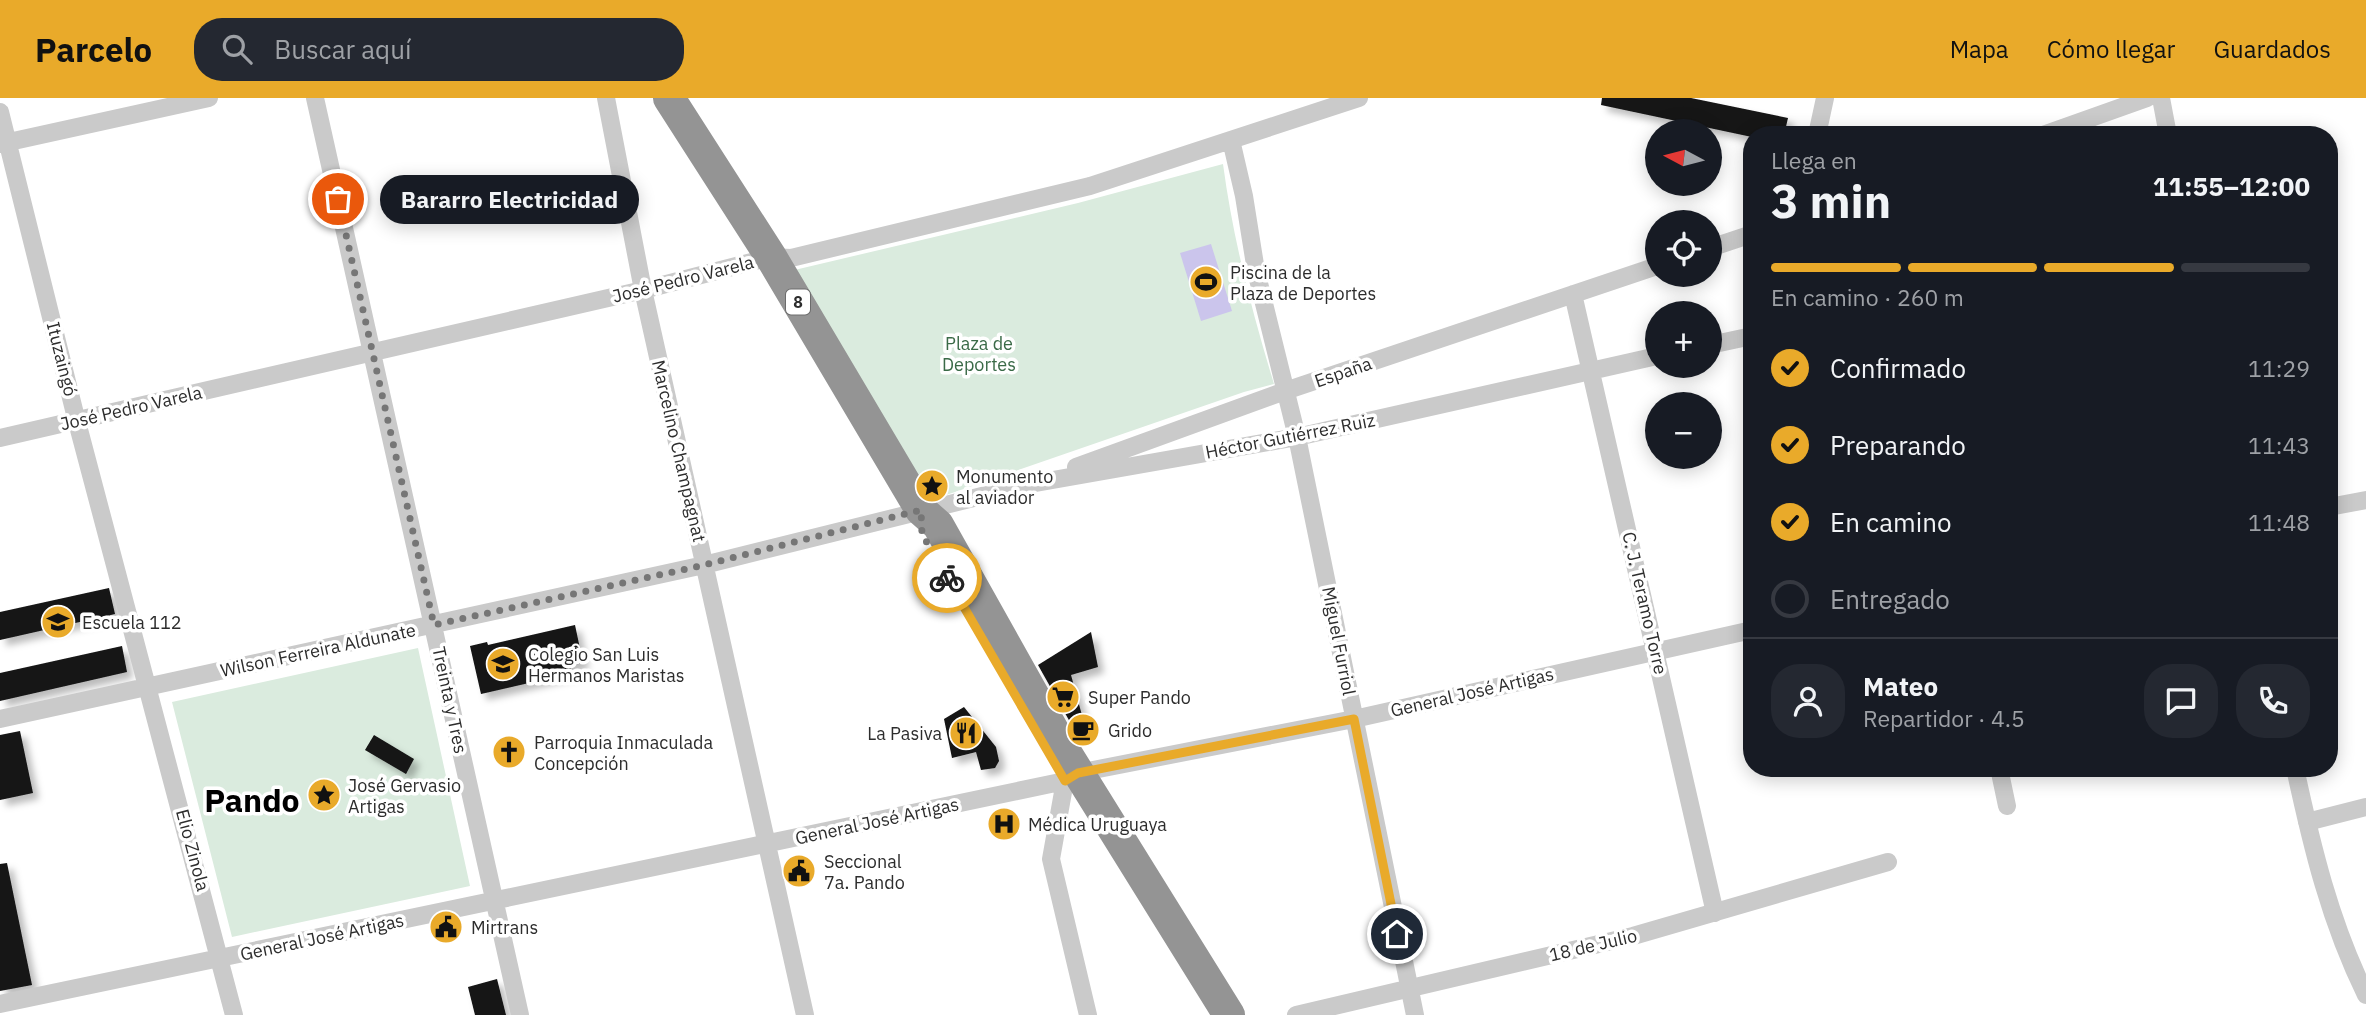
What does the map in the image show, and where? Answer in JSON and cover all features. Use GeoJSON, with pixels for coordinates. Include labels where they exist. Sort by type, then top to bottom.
{"type":"FeatureCollection","features":[{"type":"Feature","properties":{"kind":"highway","name":"8"},"geometry":{"type":"LineString","coordinates":[[669,98],[771,257],[921,510],[939,525],[1072,777],[1208,1015]]}},
{"type":"Feature","properties":{"kind":"highway","name":"8"},"geometry":{"type":"LineString","coordinates":[[1072,777],[1229,1015]]}},
{"type":"Feature","properties":{"kind":"street"},"geometry":{"type":"LineString","coordinates":[[4,143],[209,98]]}},
{"type":"Feature","properties":{"kind":"street","name":"Treinta y Tres"},"geometry":{"type":"LineString","coordinates":[[315,98],[374,350],[520,1015]]}},
{"type":"Feature","properties":{"kind":"street","name":"Marcelino Champagnat"},"geometry":{"type":"LineString","coordinates":[[606,98],[643,290],[805,1015]]}},
{"type":"Feature","properties":{"kind":"street","name":"José Pedro Varela"},"geometry":{"type":"LineString","coordinates":[[0,438],[643,290],[771,257],[791,258],[1090,186],[1359,98]]}},
{"type":"Feature","properties":{"kind":"street"},"geometry":{"type":"LineString","coordinates":[[1819,126],[1825,98]]}},
{"type":"Feature","properties":{"kind":"street"},"geometry":{"type":"LineString","coordinates":[[2068,126],[2147,98]]}},
{"type":"Feature","properties":{"kind":"street"},"geometry":{"type":"LineString","coordinates":[[2161,98],[2166,126]]}},
{"type":"Feature","properties":{"kind":"street","name":"Ituzaingó"},"geometry":{"type":"LineString","coordinates":[[0,112],[4,143],[147,687]]}},
{"type":"Feature","properties":{"kind":"street","name":"Miguel Furriol"},"geometry":{"type":"LineString","coordinates":[[1231,140],[1244,195],[1256,271],[1297,437],[1415,1015]]}},
{"type":"Feature","properties":{"kind":"street"},"geometry":{"type":"LineString","coordinates":[[1722,244],[1743,237]]}},
{"type":"Feature","properties":{"kind":"street","name":"España"},"geometry":{"type":"LineString","coordinates":[[1030,484],[1285,391],[1645,270]]}},
{"type":"Feature","properties":{"kind":"street","name":"C. J. Teramo Torre"},"geometry":{"type":"LineString","coordinates":[[1573,294],[1715,913]]}},
{"type":"Feature","properties":{"kind":"street"},"geometry":{"type":"LineString","coordinates":[[1722,342],[1743,338]]}},
{"type":"Feature","properties":{"kind":"street","name":"Héctor Gutiérrez Ruiz"},"geometry":{"type":"LineString","coordinates":[[921,510],[1030,484],[1297,437],[1645,359]]}},
{"type":"Feature","properties":{"kind":"street"},"geometry":{"type":"LineString","coordinates":[[2338,505],[2366,500]]}},
{"type":"Feature","properties":{"kind":"street","name":"Wilson Ferreira Aldunate"},"geometry":{"type":"LineString","coordinates":[[0,719],[704,565],[921,510]]}},
{"type":"Feature","properties":{"kind":"street","name":"General José Artigas"},"geometry":{"type":"LineString","coordinates":[[0,1004],[767,845],[1743,632]]}},
{"type":"Feature","properties":{"kind":"street","name":"Elio Zinola"},"geometry":{"type":"LineString","coordinates":[[147,687],[234,1015]]}},
{"type":"Feature","properties":{"kind":"street"},"geometry":{"type":"LineString","coordinates":[[1072,777],[1051,859],[1088,1015]]}},
{"type":"Feature","properties":{"kind":"street"},"geometry":{"type":"LineString","coordinates":[[2001,777],[2007,806]]}},
{"type":"Feature","properties":{"kind":"street"},"geometry":{"type":"LineString","coordinates":[[2297,777],[2332,916],[2366,995]]}},
{"type":"Feature","properties":{"kind":"street"},"geometry":{"type":"LineString","coordinates":[[2307,822],[2366,807]]}},
{"type":"Feature","properties":{"kind":"street","name":"18 de Julio"},"geometry":{"type":"LineString","coordinates":[[1296,1015],[1633,936],[1888,862]]}},
{"type":"Feature","properties":{"kind":"green space","name":"Plaza de Deportes"},"geometry":{"type":"Polygon","coordinates":[[[1223,164],[1244,275],[1274,384],[923,503],[786,272],[1078,203],[1223,164]]]}},
{"type":"Feature","properties":{"kind":"green space"},"geometry":{"type":"Polygon","coordinates":[[[418,648],[470,886],[232,937],[172,702],[418,648]]]}},
{"type":"Feature","properties":{"kind":"shaded area","name":"Piscina de la Plaza de Deportes"},"geometry":{"type":"Polygon","coordinates":[[[1211,244],[1232,311],[1201,321],[1180,253],[1211,244]]]}},
{"type":"Feature","properties":{"kind":"building"},"geometry":{"type":"Polygon","coordinates":[[[1602,98],[1691,98],[1788,118],[1786,126],[1743,126],[1743,135],[1722,131],[1722,119],[1667,119],[1601,105],[1602,98]]]}},
{"type":"Feature","properties":{"kind":"building"},"geometry":{"type":"Polygon","coordinates":[[[109,588],[115,614],[0,640],[0,612],[109,588]]]}},
{"type":"Feature","properties":{"kind":"building"},"geometry":{"type":"Polygon","coordinates":[[[575,625],[583,663],[570,666],[572,673],[481,694],[470,646],[487,642],[488,645],[575,625]]]}},
{"type":"Feature","properties":{"kind":"building","name":"Super Pando"},"geometry":{"type":"Polygon","coordinates":[[[1091,632],[1098,667],[1071,675],[1083,719],[1070,722],[1038,665],[1091,632]]]}},
{"type":"Feature","properties":{"kind":"building"},"geometry":{"type":"Polygon","coordinates":[[[122,646],[127,672],[0,701],[0,673],[122,646]]]}},
{"type":"Feature","properties":{"kind":"building","name":"La Pasiva"},"geometry":{"type":"Polygon","coordinates":[[[964,707],[996,747],[999,761],[995,768],[981,770],[976,752],[952,758],[944,719],[964,707]]]}},
{"type":"Feature","properties":{"kind":"building"},"geometry":{"type":"Polygon","coordinates":[[[20,731],[33,793],[0,800],[0,735],[20,731]]]}},
{"type":"Feature","properties":{"kind":"building"},"geometry":{"type":"Polygon","coordinates":[[[374,735],[414,759],[406,774],[365,750],[374,735]]]}},
{"type":"Feature","properties":{"kind":"building"},"geometry":{"type":"Polygon","coordinates":[[[7,863],[32,985],[0,991],[0,864],[7,863]]]}},
{"type":"Feature","properties":{"kind":"building"},"geometry":{"type":"Polygon","coordinates":[[[497,979],[506,1015],[475,1015],[468,987],[497,979]]]}},
{"type":"Feature","properties":{"kind":"way so far"},"geometry":{"type":"LineString","coordinates":[[338,199],[434,625],[704,565],[921,510],[922,534],[947,578]]}},
{"type":"Feature","properties":{"kind":"place","name":"Bararro Electricidad"},"geometry":{"type":"Point","coordinates":[338,199]}},
{"type":"Feature","properties":{"kind":"place","name":"Piscina de la Plaza de Deportes"},"geometry":{"type":"Point","coordinates":[1206,282]}},
{"type":"Feature","properties":{"kind":"place","name":"Monumento al aviador"},"geometry":{"type":"Point","coordinates":[932,486]}},
{"type":"Feature","properties":{"kind":"place","name":"Escuela 112"},"geometry":{"type":"Point","coordinates":[58,622]}},
{"type":"Feature","properties":{"kind":"place","name":"Colegio San Luis Hermanos Maristas"},"geometry":{"type":"Point","coordinates":[503,664]}},
{"type":"Feature","properties":{"kind":"place","name":"Super Pando"},"geometry":{"type":"Point","coordinates":[1063,697]}},
{"type":"Feature","properties":{"kind":"place","name":"Grido"},"geometry":{"type":"Point","coordinates":[1083,730]}},
{"type":"Feature","properties":{"kind":"place","name":"La Pasiva"},"geometry":{"type":"Point","coordinates":[966,733]}},
{"type":"Feature","properties":{"kind":"place","name":"Parroquia Inmaculada Concepción"},"geometry":{"type":"Point","coordinates":[509,752]}},
{"type":"Feature","properties":{"kind":"place","name":"José Gervasio Artigas"},"geometry":{"type":"Point","coordinates":[324,795]}},
{"type":"Feature","properties":{"kind":"place","name":"Médica Uruguaya"},"geometry":{"type":"Point","coordinates":[1004,824]}},
{"type":"Feature","properties":{"kind":"place","name":"Seccional 7a. Pando"},"geometry":{"type":"Point","coordinates":[799,871]}},
{"type":"Feature","properties":{"kind":"place","name":"Mirtrans"},"geometry":{"type":"Point","coordinates":[446,927]}},
{"type":"Feature","properties":{"kind":"district","name":"Pando"},"geometry":{"type":"Point","coordinates":[252,800]}},
{"type":"Feature","properties":{"kind":"route"},"geometry":{"type":"LineString","coordinates":[[947,578],[1065,781],[1078,773],[1354,719],[1397,934]]}}]}
